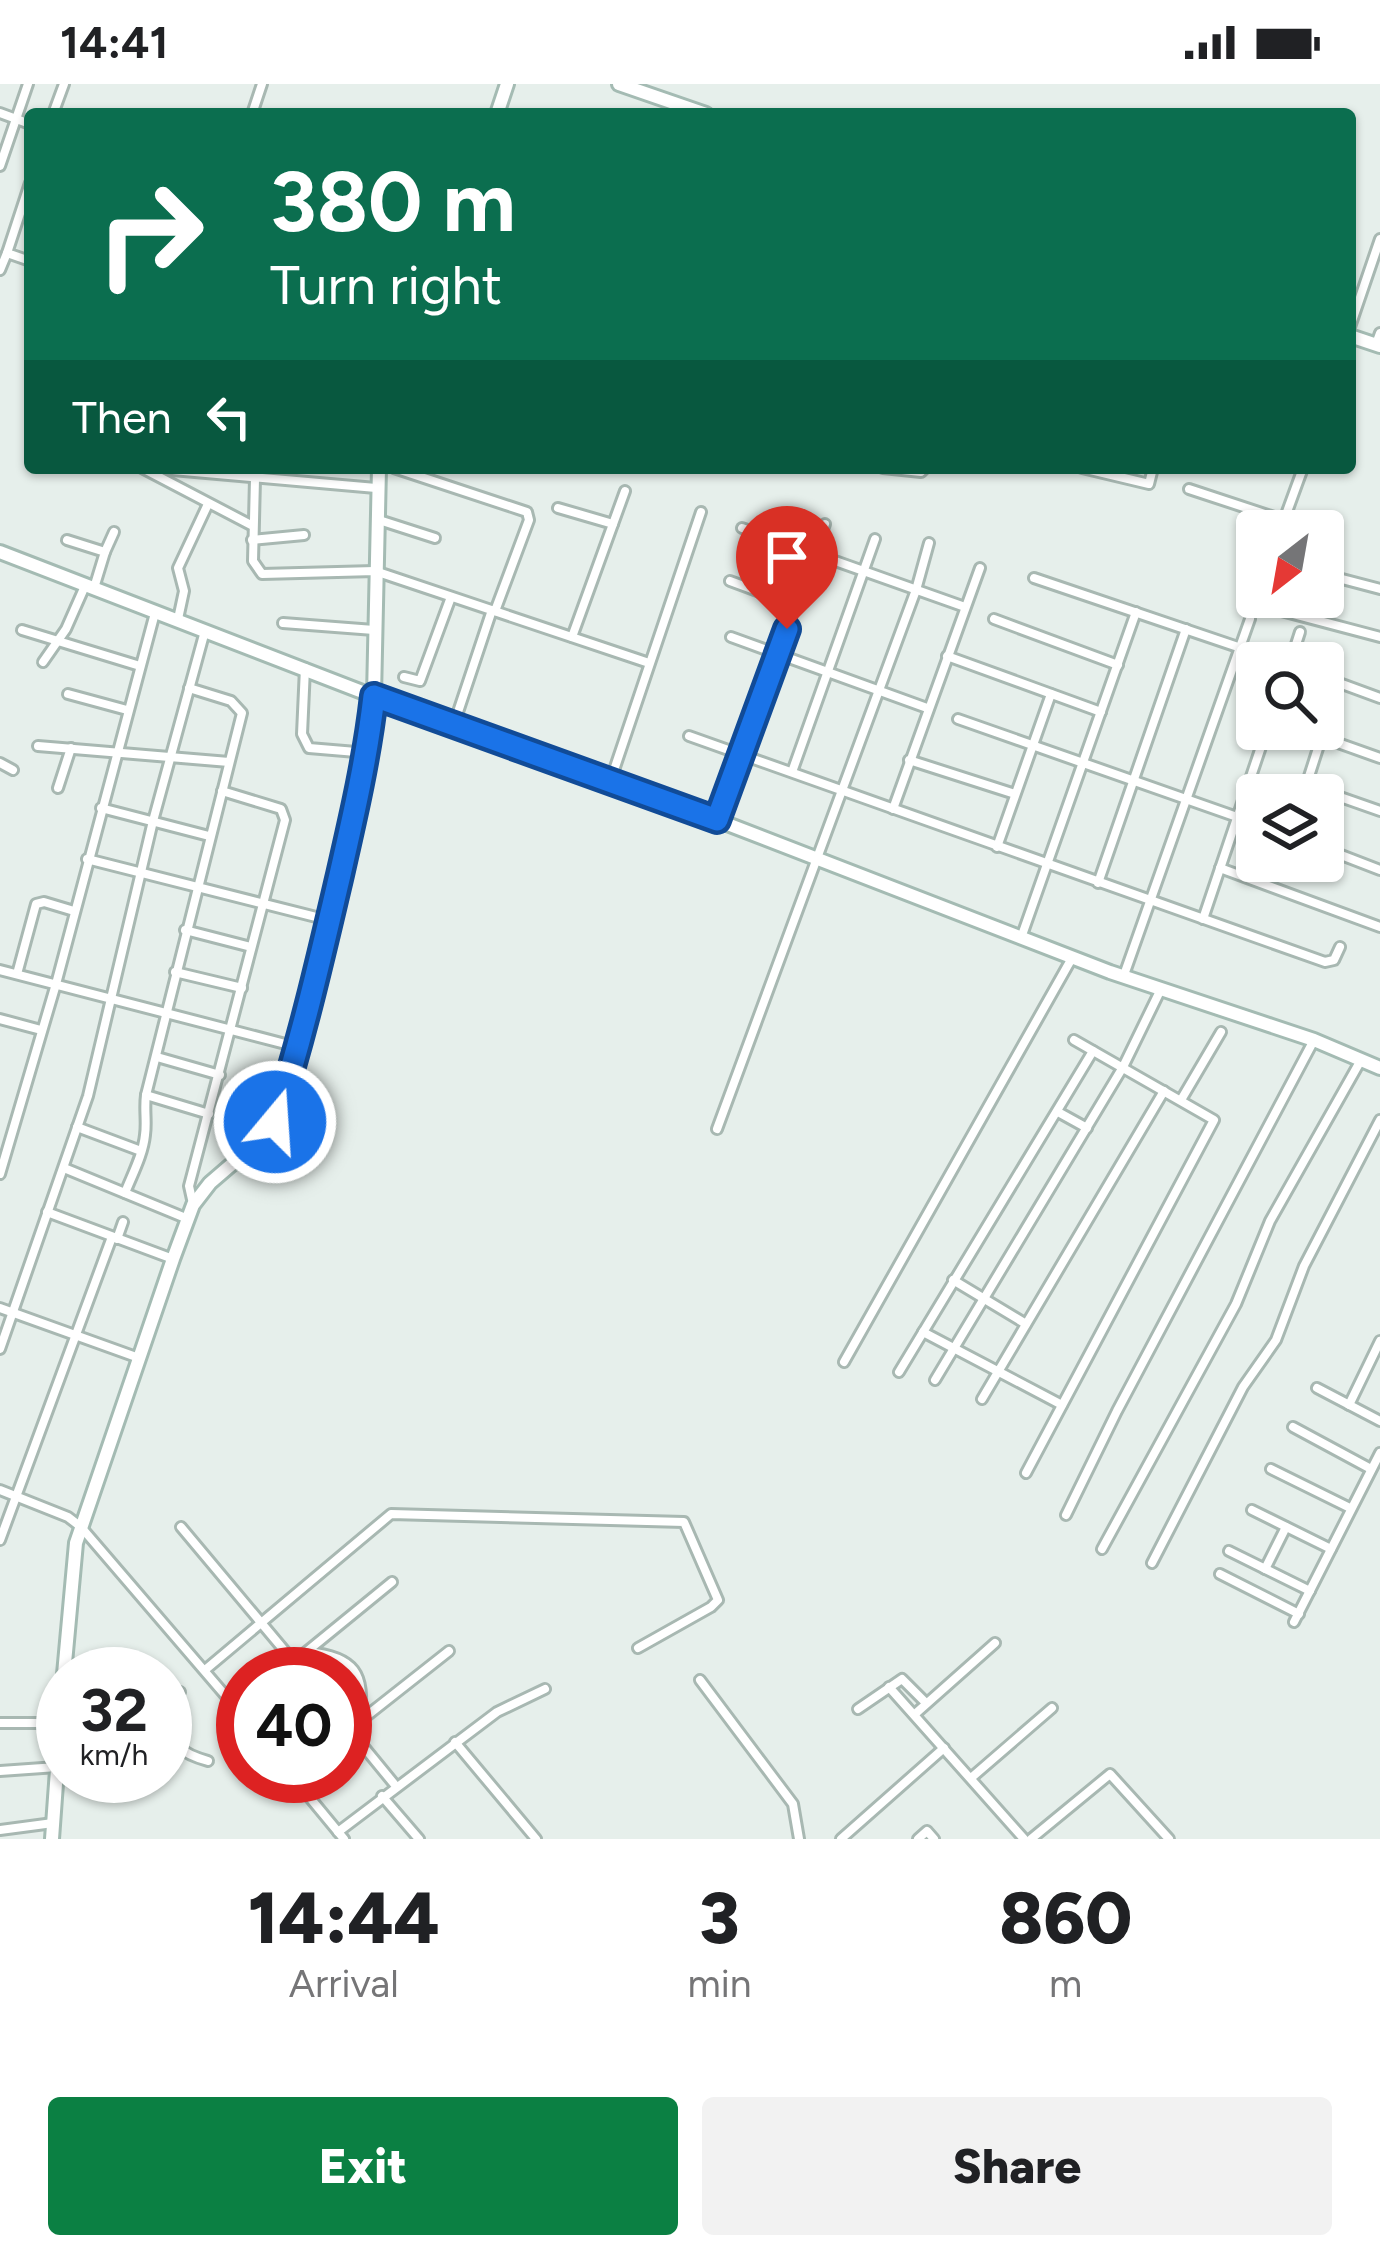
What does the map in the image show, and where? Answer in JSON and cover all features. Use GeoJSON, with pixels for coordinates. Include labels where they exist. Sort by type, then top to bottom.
{"type":"FeatureCollection","features":[{"type":"Feature","properties":{"kind":"street"},"geometry":{"type":"LineString","coordinates":[[0,166],[28,84]]}},
{"type":"Feature","properties":{"kind":"street"},"geometry":{"type":"LineString","coordinates":[[619,84],[689,108]]}},
{"type":"Feature","properties":{"kind":"street"},"geometry":{"type":"LineString","coordinates":[[0,113],[24,122]]}},
{"type":"Feature","properties":{"kind":"street"},"geometry":{"type":"LineString","coordinates":[[0,270],[24,202]]}},
{"type":"Feature","properties":{"kind":"street"},"geometry":{"type":"LineString","coordinates":[[1356,313],[1380,239]]}},
{"type":"Feature","properties":{"kind":"street"},"geometry":{"type":"LineString","coordinates":[[7,253],[24,259]]}},
{"type":"Feature","properties":{"kind":"street"},"geometry":{"type":"LineString","coordinates":[[156,474],[251,525]]}},
{"type":"Feature","properties":{"kind":"street"},"geometry":{"type":"LineString","coordinates":[[205,474],[376,488]]}},
{"type":"Feature","properties":{"kind":"street"},"geometry":{"type":"LineString","coordinates":[[67,1647],[81,1527],[191,1212],[210,1184],[268,1133],[289,1082],[368,753],[374,696],[378,474]]}},
{"type":"Feature","properties":{"kind":"street"},"geometry":{"type":"LineString","coordinates":[[412,474],[526,512],[529,520],[453,727]]}},
{"type":"Feature","properties":{"kind":"street"},"geometry":{"type":"LineString","coordinates":[[1107,474],[1149,484],[1152,474]]}},
{"type":"Feature","properties":{"kind":"street"},"geometry":{"type":"LineString","coordinates":[[1286,510],[1297,474]]}},
{"type":"Feature","properties":{"kind":"street"},"geometry":{"type":"LineString","coordinates":[[255,479],[253,561],[262,574],[375,571],[650,663]]}},
{"type":"Feature","properties":{"kind":"street"},"geometry":{"type":"LineString","coordinates":[[1190,489],[1253,510]]}},
{"type":"Feature","properties":{"kind":"street"},"geometry":{"type":"LineString","coordinates":[[572,638],[625,490]]}},
{"type":"Feature","properties":{"kind":"street"},"geometry":{"type":"LineString","coordinates":[[177,621],[184,592],[178,568],[208,504]]}},
{"type":"Feature","properties":{"kind":"street"},"geometry":{"type":"LineString","coordinates":[[558,508],[613,524]]}},
{"type":"Feature","properties":{"kind":"street"},"geometry":{"type":"LineString","coordinates":[[610,782],[701,512]]}},
{"type":"Feature","properties":{"kind":"street"},"geometry":{"type":"LineString","coordinates":[[375,519],[435,538]]}},
{"type":"Feature","properties":{"kind":"street"},"geometry":{"type":"LineString","coordinates":[[717,820],[825,524]]}},
{"type":"Feature","properties":{"kind":"street"},"geometry":{"type":"LineString","coordinates":[[742,528],[965,607]]}},
{"type":"Feature","properties":{"kind":"street"},"geometry":{"type":"LineString","coordinates":[[43,662],[90,586],[114,532]]}},
{"type":"Feature","properties":{"kind":"street"},"geometry":{"type":"LineString","coordinates":[[252,540],[304,535]]}},
{"type":"Feature","properties":{"kind":"street"},"geometry":{"type":"LineString","coordinates":[[67,539],[104,553]]}},
{"type":"Feature","properties":{"kind":"street"},"geometry":{"type":"LineString","coordinates":[[792,772],[875,539]]}},
{"type":"Feature","properties":{"kind":"street"},"geometry":{"type":"LineString","coordinates":[[717,1129],[916,590],[929,543]]}},
{"type":"Feature","properties":{"kind":"street"},"geometry":{"type":"LineString","coordinates":[[0,551],[155,614],[717,820],[1072,958],[1379,1064]]}},
{"type":"Feature","properties":{"kind":"street"},"geometry":{"type":"LineString","coordinates":[[893,809],[980,568]]}},
{"type":"Feature","properties":{"kind":"street"},"geometry":{"type":"LineString","coordinates":[[1034,578],[1236,646]]}},
{"type":"Feature","properties":{"kind":"street"},"geometry":{"type":"LineString","coordinates":[[1344,580],[1380,589]]}},
{"type":"Feature","properties":{"kind":"street"},"geometry":{"type":"LineString","coordinates":[[730,581],[795,605]]}},
{"type":"Feature","properties":{"kind":"street"},"geometry":{"type":"LineString","coordinates":[[404,677],[422,678],[451,598]]}},
{"type":"Feature","properties":{"kind":"street"},"geometry":{"type":"LineString","coordinates":[[1021,938],[1136,612]]}},
{"type":"Feature","properties":{"kind":"street"},"geometry":{"type":"LineString","coordinates":[[0,1174],[155,614]]}},
{"type":"Feature","properties":{"kind":"street"},"geometry":{"type":"LineString","coordinates":[[1306,618],[1380,638]]}},
{"type":"Feature","properties":{"kind":"street"},"geometry":{"type":"LineString","coordinates":[[994,619],[1118,665]]}},
{"type":"Feature","properties":{"kind":"street"},"geometry":{"type":"LineString","coordinates":[[1242,642],[1250,619]]}},
{"type":"Feature","properties":{"kind":"street"},"geometry":{"type":"LineString","coordinates":[[283,623],[374,630]]}},
{"type":"Feature","properties":{"kind":"street"},"geometry":{"type":"LineString","coordinates":[[1098,883],[1186,629]]}},
{"type":"Feature","properties":{"kind":"street"},"geometry":{"type":"LineString","coordinates":[[22,631],[140,666]]}},
{"type":"Feature","properties":{"kind":"street"},"geometry":{"type":"LineString","coordinates":[[0,1349],[77,1127],[205,631]]}},
{"type":"Feature","properties":{"kind":"street"},"geometry":{"type":"LineString","coordinates":[[1296,642],[1300,632]]}},
{"type":"Feature","properties":{"kind":"street"},"geometry":{"type":"LineString","coordinates":[[730,637],[927,708]]}},
{"type":"Feature","properties":{"kind":"street"},"geometry":{"type":"LineString","coordinates":[[947,656],[1101,712]]}},
{"type":"Feature","properties":{"kind":"street"},"geometry":{"type":"LineString","coordinates":[[1123,976],[1236,658]]}},
{"type":"Feature","properties":{"kind":"street"},"geometry":{"type":"LineString","coordinates":[[305,668],[302,734],[309,748],[368,753]]}},
{"type":"Feature","properties":{"kind":"street"},"geometry":{"type":"LineString","coordinates":[[1344,685],[1380,698]]}},
{"type":"Feature","properties":{"kind":"street"},"geometry":{"type":"LineString","coordinates":[[125,1193],[142,1151],[146,1095],[241,709],[231,700],[189,688]]}},
{"type":"Feature","properties":{"kind":"street"},"geometry":{"type":"LineString","coordinates":[[68,694],[128,710]]}},
{"type":"Feature","properties":{"kind":"street"},"geometry":{"type":"LineString","coordinates":[[997,847],[1051,694]]}},
{"type":"Feature","properties":{"kind":"street"},"geometry":{"type":"LineString","coordinates":[[958,719],[1236,817]]}},
{"type":"Feature","properties":{"kind":"street"},"geometry":{"type":"LineString","coordinates":[[689,736],[1325,962],[1334,960],[1340,947]]}},
{"type":"Feature","properties":{"kind":"street"},"geometry":{"type":"LineString","coordinates":[[1344,745],[1380,758]]}},
{"type":"Feature","properties":{"kind":"street"},"geometry":{"type":"LineString","coordinates":[[38,746],[229,762]]}},
{"type":"Feature","properties":{"kind":"street"},"geometry":{"type":"LineString","coordinates":[[58,788],[71,748]]}},
{"type":"Feature","properties":{"kind":"street"},"geometry":{"type":"LineString","coordinates":[[909,760],[1015,794]]}},
{"type":"Feature","properties":{"kind":"street"},"geometry":{"type":"LineString","coordinates":[[0,763],[13,770]]}},
{"type":"Feature","properties":{"kind":"street"},"geometry":{"type":"LineString","coordinates":[[191,1212],[189,1186],[285,814],[274,806],[222,791]]}},
{"type":"Feature","properties":{"kind":"street"},"geometry":{"type":"LineString","coordinates":[[1344,801],[1380,811]]}},
{"type":"Feature","properties":{"kind":"street"},"geometry":{"type":"LineString","coordinates":[[101,808],[209,836]]}},
{"type":"Feature","properties":{"kind":"street"},"geometry":{"type":"LineString","coordinates":[[1203,919],[1236,824]]}},
{"type":"Feature","properties":{"kind":"street"},"geometry":{"type":"LineString","coordinates":[[1344,856],[1380,870]]}},
{"type":"Feature","properties":{"kind":"street"},"geometry":{"type":"LineString","coordinates":[[88,859],[329,920]]}},
{"type":"Feature","properties":{"kind":"street"},"geometry":{"type":"LineString","coordinates":[[1220,868],[1380,927]]}},
{"type":"Feature","properties":{"kind":"street"},"geometry":{"type":"LineString","coordinates":[[17,974],[36,904],[74,911]]}},
{"type":"Feature","properties":{"kind":"street"},"geometry":{"type":"LineString","coordinates":[[185,930],[251,947]]}},
{"type":"Feature","properties":{"kind":"street"},"geometry":{"type":"LineString","coordinates":[[844,1362],[1072,958]]}},
{"type":"Feature","properties":{"kind":"street"},"geometry":{"type":"LineString","coordinates":[[0,970],[297,1047]]}},
{"type":"Feature","properties":{"kind":"street"},"geometry":{"type":"LineString","coordinates":[[175,972],[242,988]]}},
{"type":"Feature","properties":{"kind":"street"},"geometry":{"type":"LineString","coordinates":[[935,1380],[1123,1067],[1161,989]]}},
{"type":"Feature","properties":{"kind":"street"},"geometry":{"type":"LineString","coordinates":[[0,1019],[41,1030]]}},
{"type":"Feature","properties":{"kind":"street"},"geometry":{"type":"LineString","coordinates":[[1181,1100],[1221,1032]]}},
{"type":"Feature","properties":{"kind":"street"},"geometry":{"type":"LineString","coordinates":[[1026,1473],[1214,1120],[1074,1040]]}},
{"type":"Feature","properties":{"kind":"street"},"geometry":{"type":"LineString","coordinates":[[1066,1515],[1314,1040]]}},
{"type":"Feature","properties":{"kind":"street"},"geometry":{"type":"LineString","coordinates":[[899,1372],[1093,1051]]}},
{"type":"Feature","properties":{"kind":"street"},"geometry":{"type":"LineString","coordinates":[[157,1057],[220,1075]]}},
{"type":"Feature","properties":{"kind":"street"},"geometry":{"type":"LineString","coordinates":[[1102,1549],[1236,1304],[1270,1221],[1360,1060]]}},
{"type":"Feature","properties":{"kind":"street"},"geometry":{"type":"LineString","coordinates":[[982,1399],[1164,1091]]}},
{"type":"Feature","properties":{"kind":"street"},"geometry":{"type":"LineString","coordinates":[[146,1095],[209,1114]]}},
{"type":"Feature","properties":{"kind":"street"},"geometry":{"type":"LineString","coordinates":[[1058,1112],[1087,1128]]}},
{"type":"Feature","properties":{"kind":"street"},"geometry":{"type":"LineString","coordinates":[[1152,1563],[1244,1387],[1276,1340],[1304,1266],[1380,1120]]}},
{"type":"Feature","properties":{"kind":"street"},"geometry":{"type":"LineString","coordinates":[[77,1127],[142,1151]]}},
{"type":"Feature","properties":{"kind":"street"},"geometry":{"type":"LineString","coordinates":[[64,1168],[125,1193],[191,1212]]}},
{"type":"Feature","properties":{"kind":"street"},"geometry":{"type":"LineString","coordinates":[[47,1212],[173,1259]]}},
{"type":"Feature","properties":{"kind":"street"},"geometry":{"type":"LineString","coordinates":[[0,1540],[73,1336],[122,1222]]}},
{"type":"Feature","properties":{"kind":"street"},"geometry":{"type":"LineString","coordinates":[[953,1280],[1026,1324]]}},
{"type":"Feature","properties":{"kind":"street"},"geometry":{"type":"LineString","coordinates":[[0,1308],[139,1358]]}},
{"type":"Feature","properties":{"kind":"street"},"geometry":{"type":"LineString","coordinates":[[923,1332],[1062,1405]]}},
{"type":"Feature","properties":{"kind":"street"},"geometry":{"type":"LineString","coordinates":[[1349,1405],[1380,1341]]}},
{"type":"Feature","properties":{"kind":"street"},"geometry":{"type":"LineString","coordinates":[[1318,1388],[1380,1421]]}},
{"type":"Feature","properties":{"kind":"street"},"geometry":{"type":"LineString","coordinates":[[1293,1427],[1371,1469]]}},
{"type":"Feature","properties":{"kind":"street"},"geometry":{"type":"LineString","coordinates":[[1220,1574],[1297,1618],[1380,1453]]}},
{"type":"Feature","properties":{"kind":"street"},"geometry":{"type":"LineString","coordinates":[[1271,1469],[1350,1508]]}},
{"type":"Feature","properties":{"kind":"street"},"geometry":{"type":"LineString","coordinates":[[0,1490],[68,1517],[81,1527],[216,1683]]}},
{"type":"Feature","properties":{"kind":"street"},"geometry":{"type":"LineString","coordinates":[[1252,1510],[1331,1550]]}},
{"type":"Feature","properties":{"kind":"street"},"geometry":{"type":"LineString","coordinates":[[205,1670],[392,1514],[681,1521],[689,1527],[718,1600],[638,1648]]}},
{"type":"Feature","properties":{"kind":"street"},"geometry":{"type":"LineString","coordinates":[[181,1527],[281,1647]]}},
{"type":"Feature","properties":{"kind":"street"},"geometry":{"type":"LineString","coordinates":[[1265,1569],[1286,1527]]}},
{"type":"Feature","properties":{"kind":"street"},"geometry":{"type":"LineString","coordinates":[[1229,1552],[1310,1591]]}},
{"type":"Feature","properties":{"kind":"street"},"geometry":{"type":"LineString","coordinates":[[313,1647],[392,1582]]}},
{"type":"Feature","properties":{"kind":"street"},"geometry":{"type":"LineString","coordinates":[[915,1714],[995,1643]]}},
{"type":"Feature","properties":{"kind":"street"},"geometry":{"type":"LineString","coordinates":[[372,1711],[449,1651]]}},
{"type":"Feature","properties":{"kind":"street"},"geometry":{"type":"LineString","coordinates":[[700,1679],[793,1804],[799,1839]]}},
{"type":"Feature","properties":{"kind":"street"},"geometry":{"type":"LineString","coordinates":[[859,1709],[899,1680],[908,1681],[926,1702]]}},
{"type":"Feature","properties":{"kind":"street"},"geometry":{"type":"LineString","coordinates":[[890,1687],[1027,1839],[1110,1774],[1169,1839]]}},
{"type":"Feature","properties":{"kind":"street"},"geometry":{"type":"LineString","coordinates":[[314,1803],[341,1835],[395,1785],[455,1742],[497,1712],[545,1689]]}},
{"type":"Feature","properties":{"kind":"street"},"geometry":{"type":"LineString","coordinates":[[971,1778],[1052,1708]]}},
{"type":"Feature","properties":{"kind":"street"},"geometry":{"type":"LineString","coordinates":[[0,1723],[36,1723]]}},
{"type":"Feature","properties":{"kind":"street"},"geometry":{"type":"LineString","coordinates":[[455,1742],[536,1839]]}},
{"type":"Feature","properties":{"kind":"street"},"geometry":{"type":"LineString","coordinates":[[841,1839],[944,1748]]}},
{"type":"Feature","properties":{"kind":"street"},"geometry":{"type":"LineString","coordinates":[[192,1755],[208,1761]]}},
{"type":"Feature","properties":{"kind":"street"},"geometry":{"type":"LineString","coordinates":[[372,1757],[395,1785]]}},
{"type":"Feature","properties":{"kind":"street"},"geometry":{"type":"LineString","coordinates":[[0,1771],[36,1768]]}},
{"type":"Feature","properties":{"kind":"street"},"geometry":{"type":"LineString","coordinates":[[382,1796],[419,1839]]}},
{"type":"Feature","properties":{"kind":"street"},"geometry":{"type":"LineString","coordinates":[[52,1839],[54,1803]]}},
{"type":"Feature","properties":{"kind":"street"},"geometry":{"type":"LineString","coordinates":[[0,1830],[53,1823]]}},
{"type":"Feature","properties":{"kind":"street"},"geometry":{"type":"LineString","coordinates":[[918,1839],[927,1831],[934,1839]]}},
{"type":"Feature","properties":{"kind":"route"},"geometry":{"type":"LineString","coordinates":[[275,1122],[332,910],[365,768],[374,696],[717,820],[787,629]]}}]}
